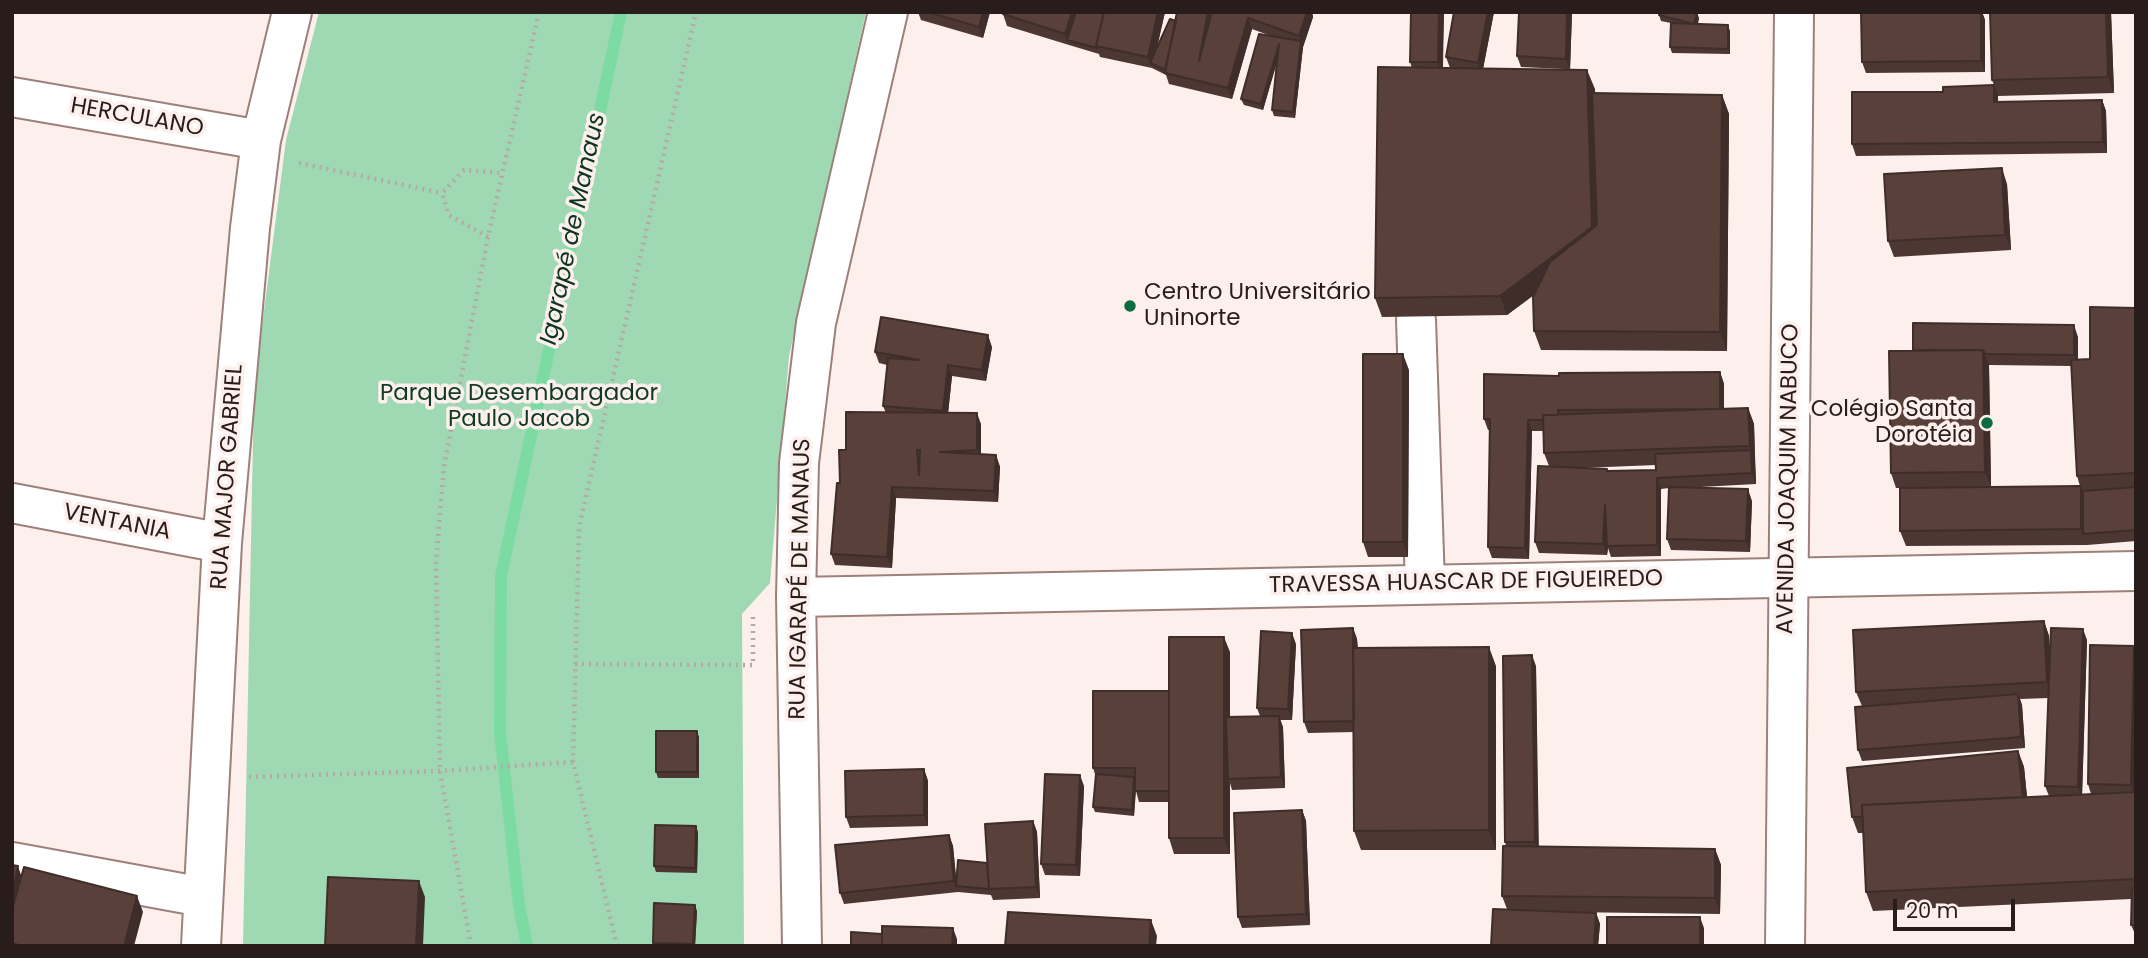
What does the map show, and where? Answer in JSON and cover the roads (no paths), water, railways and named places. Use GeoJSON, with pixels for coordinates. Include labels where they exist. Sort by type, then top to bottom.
{"type":"FeatureCollection","features":[{"type":"Feature","properties":{"kind":"street","name":"RUA MAJOR GABRIEL"},"geometry":{"type":"LineString","coordinates":[[201,946],[222,542],[248,242],[261,140],[292,12]]}},
{"type":"Feature","properties":{"kind":"street","name":"RUA IGARAPÉ DE MANAUS"},"geometry":{"type":"LineString","coordinates":[[802,946],[796,597],[799,463],[816,323],[888,12]]}},
{"type":"Feature","properties":{"kind":"street","name":"AVENIDA JOAQUIM NABUCO"},"geometry":{"type":"LineString","coordinates":[[1785,946],[1794,12]]}},
{"type":"Feature","properties":{"kind":"street","name":"HERCULANO"},"geometry":{"type":"LineString","coordinates":[[12,97],[261,140]]}},
{"type":"Feature","properties":{"kind":"street"},"geometry":{"type":"LineString","coordinates":[[1416,320],[1425,584]]}},
{"type":"Feature","properties":{"kind":"street","name":"VENTANIA"},"geometry":{"type":"LineString","coordinates":[[12,503],[222,542]]}},
{"type":"Feature","properties":{"kind":"street","name":"TRAVESSA HUASCAR DE FIGUEIREDO"},"geometry":{"type":"LineString","coordinates":[[796,597],[2136,571]]}},
{"type":"Feature","properties":{"kind":"street"},"geometry":{"type":"LineString","coordinates":[[12,862],[203,897]]}},
{"type":"Feature","properties":{"kind":"waterway","name":"Igarapé de Manaus"},"geometry":{"type":"LineString","coordinates":[[527,946],[519,905],[500,733],[501,576],[621,12]]}},
{"type":"Feature","properties":{"kind":"place","name":"Centro Universitário Uninorte"},"geometry":{"type":"Point","coordinates":[1130,306]}},
{"type":"Feature","properties":{"kind":"place","name":"Colégio Santa Dorotéia"},"geometry":{"type":"Point","coordinates":[1987,423]}},
{"type":"Feature","properties":{"kind":"park label","name":"Parque Desembargador Paulo Jacob"},"geometry":{"type":"Point","coordinates":[519,407]}}]}
